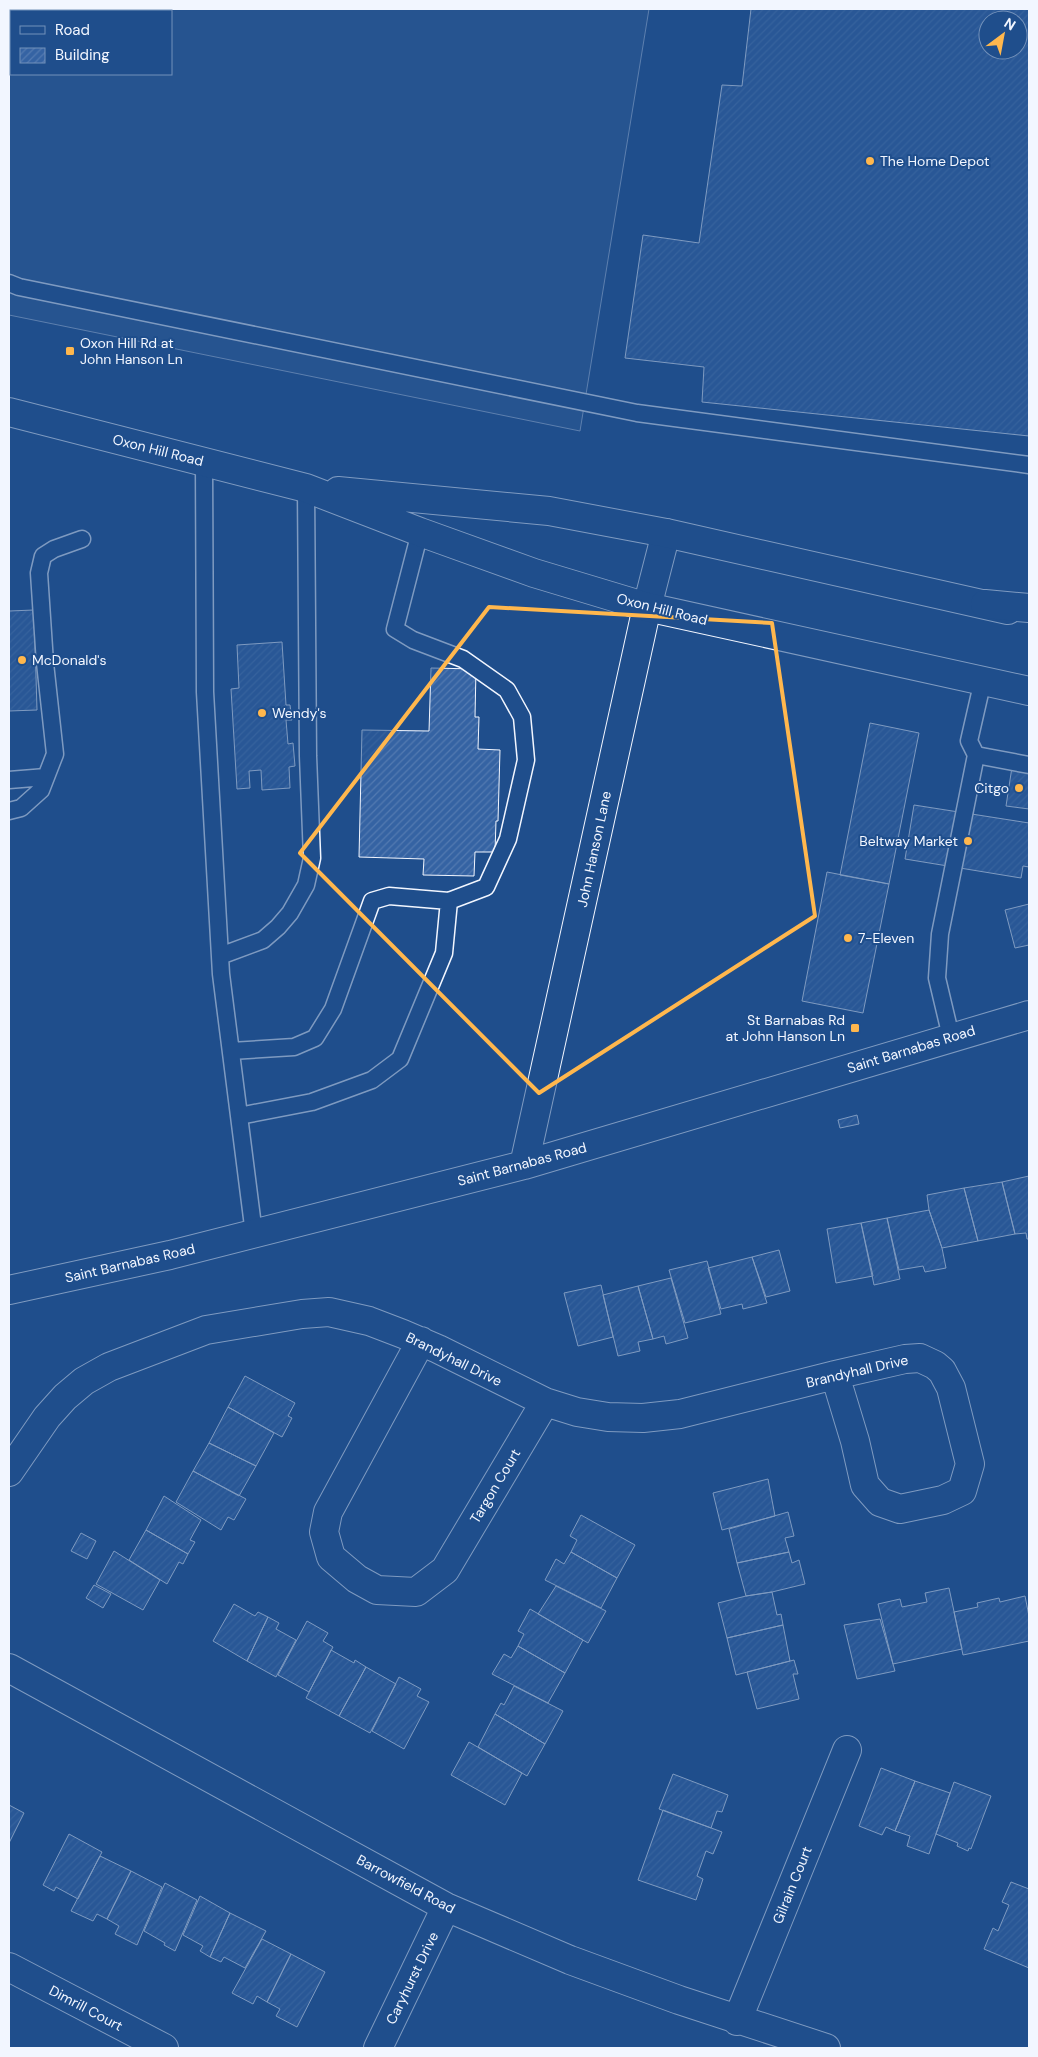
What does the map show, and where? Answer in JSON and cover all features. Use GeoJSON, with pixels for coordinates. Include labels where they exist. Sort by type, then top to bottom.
{"type":"FeatureCollection","features":[{"type":"Feature","properties":{"kind":"main road","name":"Oxon Hill Road"},"geometry":{"type":"LineString","coordinates":[[9,412],[306,488],[534,573],[647,607],[1029,691]]}},
{"type":"Feature","properties":{"kind":"main road","name":"Oxon Hill Road"},"geometry":{"type":"LineString","coordinates":[[306,488],[549,511],[666,533],[1029,614]]}},
{"type":"Feature","properties":{"kind":"main road","name":"John Hanson Lane"},"geometry":{"type":"LineString","coordinates":[[524,1165],[647,607],[666,533]]}},
{"type":"Feature","properties":{"kind":"main road"},"geometry":{"type":"LineString","coordinates":[[985,604],[1029,608]]}},
{"type":"Feature","properties":{"kind":"main road","name":"Saint Barnabas Road"},"geometry":{"type":"LineString","coordinates":[[9,1290],[170,1255],[524,1165],[1029,1015]]}},
{"type":"Feature","properties":{"kind":"main road","name":"Brandyhall Drive"},"geometry":{"type":"LineString","coordinates":[[9,1472],[47,1417],[65,1397],[84,1381],[134,1357],[206,1330],[302,1314],[329,1312],[369,1321],[420,1341],[545,1402],[578,1412],[608,1417],[643,1418],[671,1415],[716,1406],[835,1375],[914,1358],[929,1362],[942,1371],[951,1388],[970,1464],[962,1491],[943,1500],[900,1509],[880,1502],[865,1485],[855,1441],[835,1375]]}},
{"type":"Feature","properties":{"kind":"main road","name":"Targon Court"},"geometry":{"type":"LineString","coordinates":[[420,1341],[328,1512],[324,1532],[331,1557],[357,1578],[378,1590],[416,1592],[445,1570],[545,1402]]}},
{"type":"Feature","properties":{"kind":"main road","name":"Barrowfield Road"},"geometry":{"type":"LineString","coordinates":[[9,1668],[446,1907],[570,1960],[737,2021],[826,2048]]}},
{"type":"Feature","properties":{"kind":"main road","name":"Gilrain Court"},"geometry":{"type":"LineString","coordinates":[[737,2021],[847,1750]]}},
{"type":"Feature","properties":{"kind":"main road","name":"Caryhurst Drive"},"geometry":{"type":"LineString","coordinates":[[378,2048],[446,1907]]}},
{"type":"Feature","properties":{"kind":"main road","name":"Dimrill Court"},"geometry":{"type":"LineString","coordinates":[[9,1967],[164,2048]]}},
{"type":"Feature","properties":{"kind":"lane"},"geometry":{"type":"LineString","coordinates":[[9,282],[18,287],[637,413],[1029,465]]}},
{"type":"Feature","properties":{"kind":"lane"},"geometry":{"type":"LineString","coordinates":[[204,462],[205,692],[220,956],[254,1234]]}},
{"type":"Feature","properties":{"kind":"lane"},"geometry":{"type":"LineString","coordinates":[[220,956],[263,940],[278,927],[290,913],[306,885],[312,858],[308,756],[306,488]]}},
{"type":"Feature","properties":{"kind":"lane"},"geometry":{"type":"LineString","coordinates":[[231,1051],[294,1047],[315,1038],[333,1008],[372,902],[389,896],[448,901],[486,887],[508,839],[526,760],[522,717],[507,690],[462,659],[414,640],[395,629],[420,532]]}},
{"type":"Feature","properties":{"kind":"lane"},"geometry":{"type":"LineString","coordinates":[[9,811],[21,808],[41,790],[55,754],[45,663],[39,573],[43,556],[54,548],[82,539]]}},
{"type":"Feature","properties":{"kind":"lane"},"geometry":{"type":"LineString","coordinates":[[951,1037],[937,978],[940,934],[976,755],[969,741],[983,680]]}},
{"type":"Feature","properties":{"kind":"lane"},"geometry":{"type":"LineString","coordinates":[[976,755],[1029,765]]}},
{"type":"Feature","properties":{"kind":"lane"},"geometry":{"type":"LineString","coordinates":[[9,780],[46,777]]}},
{"type":"Feature","properties":{"kind":"lane"},"geometry":{"type":"LineString","coordinates":[[239,1116],[312,1102],[372,1080],[400,1059],[444,954],[448,901]]}},
{"type":"Feature","properties":{"kind":"highlighted area"},"geometry":{"type":"Polygon","coordinates":[[[489,607],[772,623],[815,916],[539,1093],[300,853],[489,607]]]}},
{"type":"Feature","properties":{"kind":"shaded area"},"geometry":{"type":"Polygon","coordinates":[[[9,9],[649,9],[580,431],[9,315],[9,9]]]}},
{"type":"Feature","properties":{"kind":"building","name":"The Home Depot"},"geometry":{"type":"Polygon","coordinates":[[[751,9],[1029,9],[1029,436],[702,402],[704,367],[625,358],[643,235],[699,243],[722,85],[742,86],[751,9]]]}},
{"type":"Feature","properties":{"kind":"building","name":"McDonald's"},"geometry":{"type":"Polygon","coordinates":[[[34,610],[37,710],[9,711],[9,611],[34,610]]]}},
{"type":"Feature","properties":{"kind":"building","name":"Wendy's"},"geometry":{"type":"Polygon","coordinates":[[[282,642],[286,705],[290,705],[292,720],[286,720],[288,744],[293,743],[295,766],[289,767],[290,788],[262,790],[261,770],[249,771],[250,788],[237,789],[231,689],[239,688],[237,645],[282,642]]]}},
{"type":"Feature","properties":{"kind":"building"},"geometry":{"type":"Polygon","coordinates":[[[431,668],[476,669],[475,717],[479,717],[478,749],[500,750],[495,852],[475,852],[474,876],[423,875],[424,859],[359,857],[362,730],[429,731],[431,668]]]}},
{"type":"Feature","properties":{"kind":"building"},"geometry":{"type":"Polygon","coordinates":[[[870,723],[919,733],[889,884],[840,875],[870,723]]]}},
{"type":"Feature","properties":{"kind":"building","name":"Citgo"},"geometry":{"type":"Polygon","coordinates":[[[1012,767],[1029,770],[1029,809],[1006,806],[1012,767]]]}},
{"type":"Feature","properties":{"kind":"building","name":"Beltway Market"},"geometry":{"type":"Polygon","coordinates":[[[914,805],[1029,823],[1029,867],[1023,866],[1021,878],[905,859],[914,805]]]}},
{"type":"Feature","properties":{"kind":"building"},"geometry":{"type":"Polygon","coordinates":[[[827,872],[889,884],[863,1013],[802,1001],[827,872]]]}},
{"type":"Feature","properties":{"kind":"building"},"geometry":{"type":"Polygon","coordinates":[[[1029,904],[1029,945],[1015,948],[1005,910],[1029,904]]]}},
{"type":"Feature","properties":{"kind":"building"},"geometry":{"type":"Polygon","coordinates":[[[857,1115],[859,1124],[840,1128],[838,1120],[857,1115]]]}},
{"type":"Feature","properties":{"kind":"building"},"geometry":{"type":"Polygon","coordinates":[[[1029,1176],[1029,1239],[1027,1239],[1026,1233],[1015,1234],[1002,1182],[1029,1176]]]}},
{"type":"Feature","properties":{"kind":"building"},"geometry":{"type":"Polygon","coordinates":[[[1002,1182],[1015,1234],[978,1241],[964,1188],[1002,1182]]]}},
{"type":"Feature","properties":{"kind":"building"},"geometry":{"type":"Polygon","coordinates":[[[964,1188],[978,1241],[942,1248],[929,1210],[927,1195],[964,1188]]]}},
{"type":"Feature","properties":{"kind":"building"},"geometry":{"type":"Polygon","coordinates":[[[929,1210],[942,1248],[946,1268],[925,1272],[923,1266],[899,1270],[887,1218],[929,1210]]]}},
{"type":"Feature","properties":{"kind":"building"},"geometry":{"type":"Polygon","coordinates":[[[887,1218],[900,1279],[874,1285],[861,1223],[887,1218]]]}},
{"type":"Feature","properties":{"kind":"building"},"geometry":{"type":"Polygon","coordinates":[[[861,1223],[873,1276],[836,1283],[827,1229],[861,1223]]]}},
{"type":"Feature","properties":{"kind":"building"},"geometry":{"type":"Polygon","coordinates":[[[779,1250],[790,1291],[766,1297],[752,1257],[779,1250]]]}},
{"type":"Feature","properties":{"kind":"building"},"geometry":{"type":"Polygon","coordinates":[[[752,1257],[767,1303],[743,1309],[742,1304],[721,1309],[708,1268],[752,1257]]]}},
{"type":"Feature","properties":{"kind":"building"},"geometry":{"type":"Polygon","coordinates":[[[707,1261],[721,1314],[685,1323],[669,1270],[707,1261]]]}},
{"type":"Feature","properties":{"kind":"building"},"geometry":{"type":"Polygon","coordinates":[[[671,1278],[688,1338],[666,1344],[664,1336],[653,1339],[638,1286],[671,1278]]]}},
{"type":"Feature","properties":{"kind":"building"},"geometry":{"type":"Polygon","coordinates":[[[601,1285],[613,1337],[578,1346],[564,1293],[601,1285]]]}},
{"type":"Feature","properties":{"kind":"building"},"geometry":{"type":"Polygon","coordinates":[[[638,1286],[653,1339],[638,1342],[640,1351],[618,1356],[603,1295],[638,1286]]]}},
{"type":"Feature","properties":{"kind":"building"},"geometry":{"type":"Polygon","coordinates":[[[245,1376],[295,1403],[288,1416],[292,1418],[282,1437],[228,1407],[245,1376]]]}},
{"type":"Feature","properties":{"kind":"building"},"geometry":{"type":"Polygon","coordinates":[[[228,1407],[274,1433],[256,1466],[209,1443],[228,1407]]]}},
{"type":"Feature","properties":{"kind":"building"},"geometry":{"type":"Polygon","coordinates":[[[209,1443],[256,1466],[239,1496],[193,1471],[209,1443]]]}},
{"type":"Feature","properties":{"kind":"building"},"geometry":{"type":"Polygon","coordinates":[[[193,1471],[246,1499],[234,1520],[228,1517],[221,1530],[176,1502],[193,1471]]]}},
{"type":"Feature","properties":{"kind":"building"},"geometry":{"type":"Polygon","coordinates":[[[768,1479],[775,1516],[722,1530],[713,1493],[768,1479]]]}},
{"type":"Feature","properties":{"kind":"building"},"geometry":{"type":"Polygon","coordinates":[[[164,1496],[201,1520],[190,1540],[195,1542],[188,1554],[146,1530],[164,1496]]]}},
{"type":"Feature","properties":{"kind":"building"},"geometry":{"type":"Polygon","coordinates":[[[788,1512],[794,1536],[785,1538],[789,1552],[737,1563],[729,1529],[788,1512]]]}},
{"type":"Feature","properties":{"kind":"building"},"geometry":{"type":"Polygon","coordinates":[[[581,1515],[635,1545],[617,1578],[571,1552],[577,1540],[570,1536],[581,1515]]]}},
{"type":"Feature","properties":{"kind":"building"},"geometry":{"type":"Polygon","coordinates":[[[146,1530],[188,1554],[183,1564],[179,1562],[167,1584],[129,1560],[146,1530]]]}},
{"type":"Feature","properties":{"kind":"building"},"geometry":{"type":"Polygon","coordinates":[[[81,1533],[96,1541],[87,1559],[71,1551],[81,1533]]]}},
{"type":"Feature","properties":{"kind":"building"},"geometry":{"type":"Polygon","coordinates":[[[114,1551],[160,1580],[143,1610],[96,1584],[114,1551]]]}},
{"type":"Feature","properties":{"kind":"building"},"geometry":{"type":"Polygon","coordinates":[[[571,1552],[617,1578],[601,1608],[545,1580],[556,1559],[564,1564],[571,1552]]]}},
{"type":"Feature","properties":{"kind":"building"},"geometry":{"type":"Polygon","coordinates":[[[789,1552],[792,1563],[799,1560],[805,1584],[746,1596],[737,1563],[789,1552]]]}},
{"type":"Feature","properties":{"kind":"building"},"geometry":{"type":"Polygon","coordinates":[[[94,1585],[111,1594],[103,1608],[86,1598],[94,1585]]]}},
{"type":"Feature","properties":{"kind":"building"},"geometry":{"type":"Polygon","coordinates":[[[556,1586],[606,1611],[588,1643],[538,1614],[556,1586]]]}},
{"type":"Feature","properties":{"kind":"building"},"geometry":{"type":"Polygon","coordinates":[[[949,1588],[962,1649],[893,1664],[878,1604],[900,1599],[902,1607],[927,1602],[925,1593],[949,1588]]]}},
{"type":"Feature","properties":{"kind":"building"},"geometry":{"type":"Polygon","coordinates":[[[772,1592],[777,1615],[781,1614],[783,1625],[727,1638],[718,1603],[772,1592]]]}},
{"type":"Feature","properties":{"kind":"building"},"geometry":{"type":"Polygon","coordinates":[[[1025,1596],[1029,1616],[1029,1641],[963,1655],[954,1612],[978,1607],[977,1603],[999,1598],[1000,1602],[1025,1596]]]}},
{"type":"Feature","properties":{"kind":"building"},"geometry":{"type":"Polygon","coordinates":[[[234,1604],[255,1616],[258,1612],[268,1617],[247,1661],[213,1641],[234,1604]]]}},
{"type":"Feature","properties":{"kind":"building"},"geometry":{"type":"Polygon","coordinates":[[[530,1609],[583,1640],[565,1673],[518,1646],[524,1634],[518,1631],[530,1609]]]}},
{"type":"Feature","properties":{"kind":"building"},"geometry":{"type":"Polygon","coordinates":[[[268,1617],[279,1623],[276,1629],[296,1640],[276,1677],[247,1661],[268,1617]]]}},
{"type":"Feature","properties":{"kind":"building"},"geometry":{"type":"Polygon","coordinates":[[[880,1619],[895,1671],[857,1679],[844,1625],[880,1619]]]}},
{"type":"Feature","properties":{"kind":"building"},"geometry":{"type":"Polygon","coordinates":[[[307,1621],[328,1633],[323,1641],[333,1647],[309,1692],[278,1675],[307,1621]]]}},
{"type":"Feature","properties":{"kind":"building"},"geometry":{"type":"Polygon","coordinates":[[[783,1625],[790,1661],[736,1675],[727,1638],[783,1625]]]}},
{"type":"Feature","properties":{"kind":"building"},"geometry":{"type":"Polygon","coordinates":[[[518,1646],[565,1673],[548,1703],[492,1674],[504,1654],[511,1658],[518,1646]]]}},
{"type":"Feature","properties":{"kind":"building"},"geometry":{"type":"Polygon","coordinates":[[[331,1650],[354,1663],[355,1660],[366,1667],[339,1716],[306,1698],[331,1650]]]}},
{"type":"Feature","properties":{"kind":"building"},"geometry":{"type":"Polygon","coordinates":[[[794,1660],[798,1674],[793,1674],[799,1699],[757,1709],[747,1672],[794,1660]]]}},
{"type":"Feature","properties":{"kind":"building"},"geometry":{"type":"Polygon","coordinates":[[[366,1667],[396,1684],[370,1733],[339,1716],[366,1667]]]}},
{"type":"Feature","properties":{"kind":"building"},"geometry":{"type":"Polygon","coordinates":[[[399,1677],[421,1689],[417,1696],[429,1702],[404,1749],[372,1731],[399,1677]]]}},
{"type":"Feature","properties":{"kind":"building"},"geometry":{"type":"Polygon","coordinates":[[[514,1686],[563,1711],[545,1744],[495,1714],[501,1703],[504,1705],[514,1686]]]}},
{"type":"Feature","properties":{"kind":"building"},"geometry":{"type":"Polygon","coordinates":[[[495,1714],[545,1744],[527,1776],[478,1747],[495,1714]]]}},
{"type":"Feature","properties":{"kind":"building"},"geometry":{"type":"Polygon","coordinates":[[[469,1742],[522,1773],[505,1805],[451,1775],[469,1742]]]}},
{"type":"Feature","properties":{"kind":"building"},"geometry":{"type":"Polygon","coordinates":[[[881,1768],[915,1781],[895,1831],[886,1827],[882,1835],[859,1826],[881,1768]]]}},
{"type":"Feature","properties":{"kind":"building"},"geometry":{"type":"Polygon","coordinates":[[[673,1774],[728,1795],[722,1812],[717,1811],[711,1828],[659,1809],[673,1774]]]}},
{"type":"Feature","properties":{"kind":"building"},"geometry":{"type":"Polygon","coordinates":[[[915,1781],[950,1793],[929,1854],[907,1846],[910,1836],[895,1831],[915,1781]]]}},
{"type":"Feature","properties":{"kind":"building"},"geometry":{"type":"Polygon","coordinates":[[[954,1782],[991,1796],[971,1849],[969,1848],[968,1851],[957,1846],[958,1843],[936,1834],[954,1782]]]}},
{"type":"Feature","properties":{"kind":"building"},"geometry":{"type":"Polygon","coordinates":[[[9,1805],[24,1813],[9,1843],[9,1805]]]}},
{"type":"Feature","properties":{"kind":"building"},"geometry":{"type":"Polygon","coordinates":[[[663,1810],[722,1832],[713,1854],[706,1851],[697,1876],[703,1879],[696,1900],[638,1880],[663,1810]]]}},
{"type":"Feature","properties":{"kind":"building"},"geometry":{"type":"Polygon","coordinates":[[[69,1834],[102,1852],[78,1899],[56,1887],[54,1891],[43,1885],[69,1834]]]}},
{"type":"Feature","properties":{"kind":"building"},"geometry":{"type":"Polygon","coordinates":[[[100,1856],[131,1871],[107,1919],[97,1914],[93,1921],[71,1911],[100,1856]]]}},
{"type":"Feature","properties":{"kind":"building"},"geometry":{"type":"Polygon","coordinates":[[[131,1871],[162,1887],[137,1945],[115,1934],[119,1926],[107,1919],[131,1871]]]}},
{"type":"Feature","properties":{"kind":"building"},"geometry":{"type":"Polygon","coordinates":[[[1011,1882],[1029,1889],[1029,1968],[984,1949],[993,1928],[998,1931],[1009,1905],[1002,1902],[1011,1882]]]}},
{"type":"Feature","properties":{"kind":"building"},"geometry":{"type":"Polygon","coordinates":[[[165,1883],[197,1900],[175,1951],[144,1931],[165,1883]]]}},
{"type":"Feature","properties":{"kind":"building"},"geometry":{"type":"Polygon","coordinates":[[[200,1896],[230,1913],[210,1957],[200,1951],[203,1946],[183,1935],[200,1896]]]}},
{"type":"Feature","properties":{"kind":"building"},"geometry":{"type":"Polygon","coordinates":[[[230,1913],[266,1931],[245,1968],[224,1957],[221,1962],[210,1957],[230,1913]]]}},
{"type":"Feature","properties":{"kind":"building"},"geometry":{"type":"Polygon","coordinates":[[[262,1939],[291,1954],[267,2002],[257,1996],[253,2004],[232,1993],[262,1939]]]}},
{"type":"Feature","properties":{"kind":"building"},"geometry":{"type":"Polygon","coordinates":[[[291,1954],[325,1972],[297,2027],[276,2016],[280,2009],[267,2002],[291,1954]]]}},
{"type":"Feature","properties":{"kind":"place","name":"The Home Depot"},"geometry":{"type":"Point","coordinates":[870,161]}},
{"type":"Feature","properties":{"kind":"place","name":"Oxon Hill Rd at John Hanson Ln"},"geometry":{"type":"Point","coordinates":[70,351]}},
{"type":"Feature","properties":{"kind":"place","name":"McDonald's"},"geometry":{"type":"Point","coordinates":[22,660]}},
{"type":"Feature","properties":{"kind":"place","name":"Wendy's"},"geometry":{"type":"Point","coordinates":[262,713]}},
{"type":"Feature","properties":{"kind":"place","name":"Citgo"},"geometry":{"type":"Point","coordinates":[1019,788]}},
{"type":"Feature","properties":{"kind":"place","name":"Beltway Market"},"geometry":{"type":"Point","coordinates":[968,841]}},
{"type":"Feature","properties":{"kind":"place","name":"7-Eleven"},"geometry":{"type":"Point","coordinates":[848,938]}},
{"type":"Feature","properties":{"kind":"place","name":"St Barnabas Rd at John Hanson Ln"},"geometry":{"type":"Point","coordinates":[855,1028]}}]}
